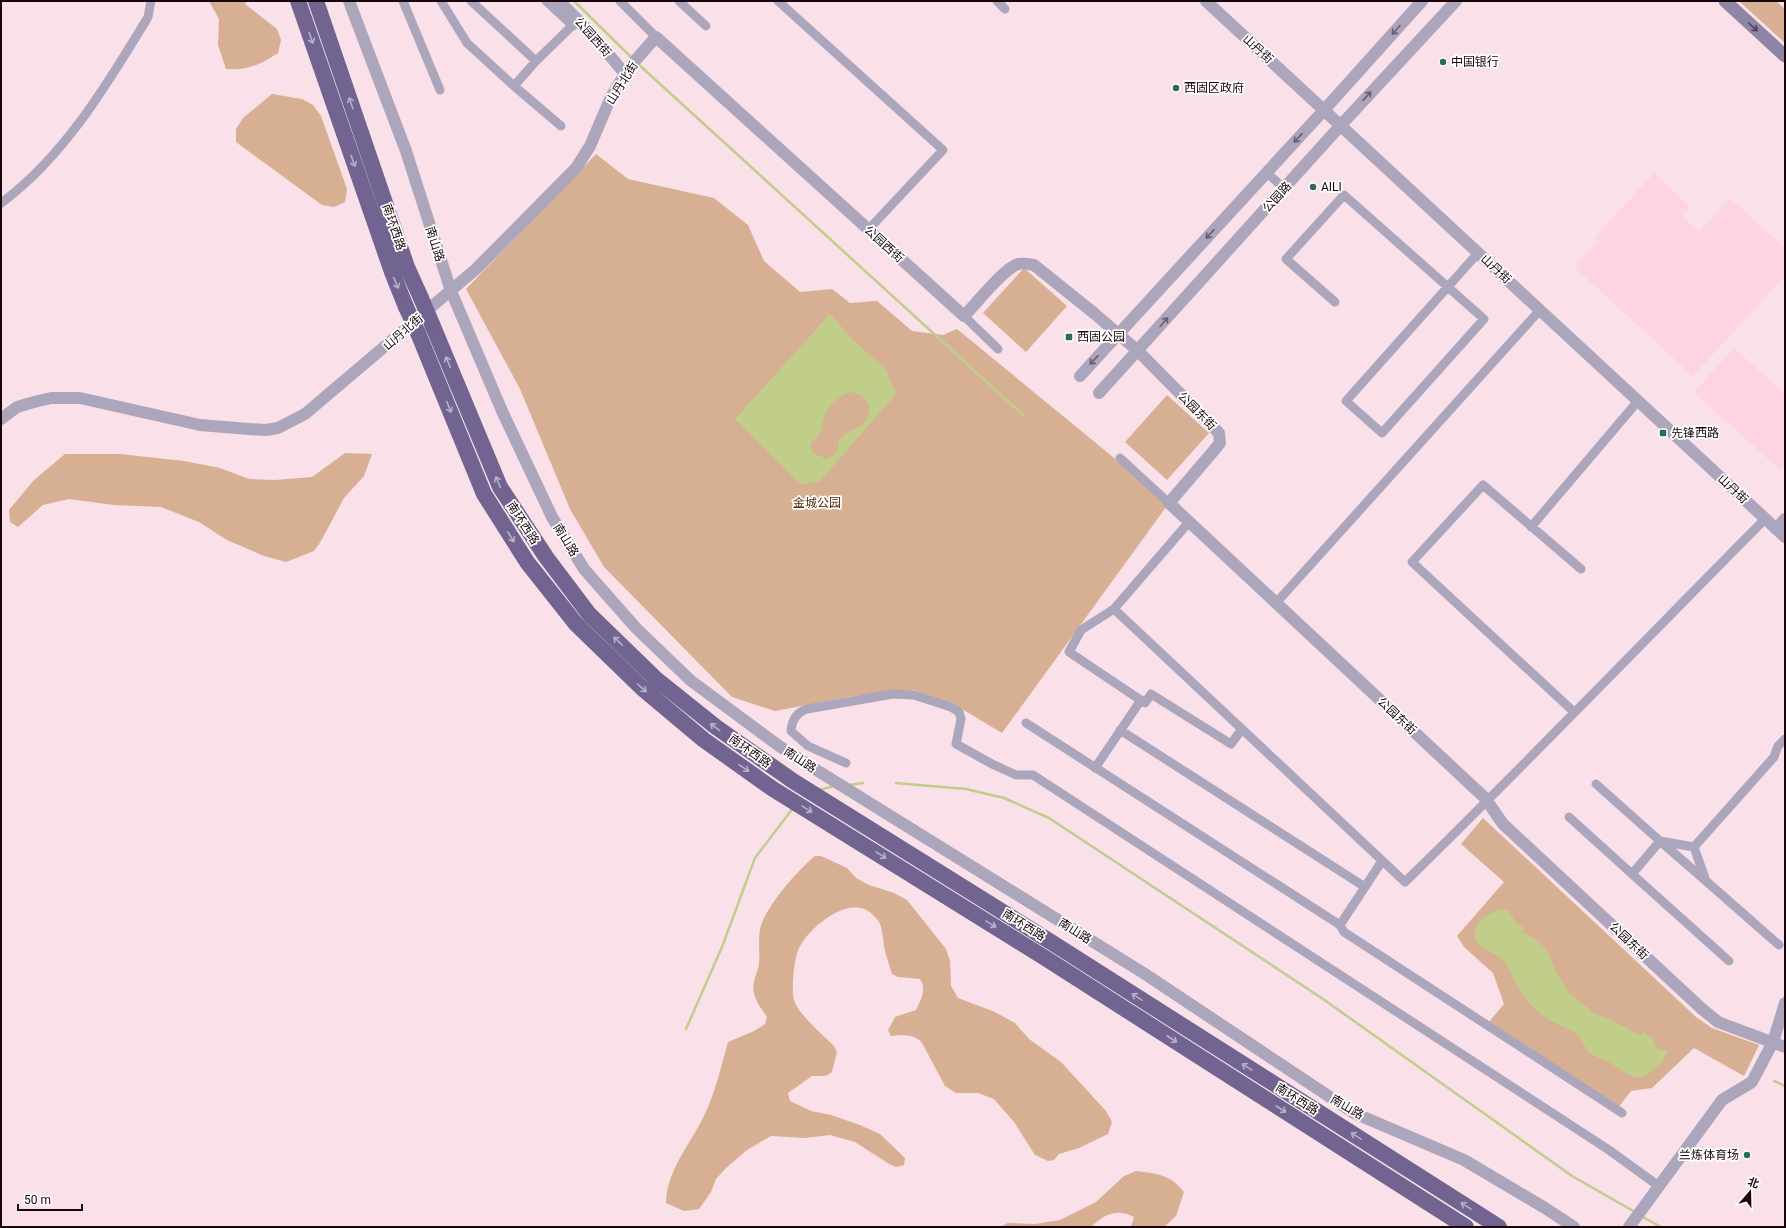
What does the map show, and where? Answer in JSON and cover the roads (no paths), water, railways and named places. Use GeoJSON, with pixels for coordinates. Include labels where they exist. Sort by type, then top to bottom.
{"type":"FeatureCollection","features":[{"type":"Feature","properties":{"kind":"highway","name":"南环西路"},"geometry":{"type":"LineString","coordinates":[[298,1],[392,272],[484,494],[527,562],[576,624],[642,688],[704,740],[773,789],[848,834],[1466,1227]]}},
{"type":"Feature","properties":{"kind":"highway","name":"南环西路"},"geometry":{"type":"LineString","coordinates":[[316,1],[407,267],[500,487],[546,558],[589,614],[656,679],[716,727],[793,781],[1499,1227]]}},
{"type":"Feature","properties":{"kind":"main road"},"geometry":{"type":"LineString","coordinates":[[1724,1],[1785,56]]}},
{"type":"Feature","properties":{"kind":"street"},"geometry":{"type":"LineString","coordinates":[[1,203],[20,189],[71,134],[148,17],[151,1]]}},
{"type":"Feature","properties":{"kind":"street","name":"南山路"},"geometry":{"type":"LineString","coordinates":[[350,1],[406,151],[451,291],[502,411],[552,517],[584,569],[636,628],[690,680],[799,759],[1145,974],[1354,1114],[1464,1160],[1574,1227]]}},
{"type":"Feature","properties":{"kind":"street"},"geometry":{"type":"LineString","coordinates":[[403,1],[440,90]]}},
{"type":"Feature","properties":{"kind":"street"},"geometry":{"type":"LineString","coordinates":[[441,1],[467,43],[561,126]]}},
{"type":"Feature","properties":{"kind":"street"},"geometry":{"type":"LineString","coordinates":[[472,1],[536,61]]}},
{"type":"Feature","properties":{"kind":"street"},"geometry":{"type":"LineString","coordinates":[[514,86],[536,61],[575,23],[546,1]]}},
{"type":"Feature","properties":{"kind":"street","name":"公园西街"},"geometry":{"type":"LineString","coordinates":[[558,1],[575,23],[613,58],[626,75]]}},
{"type":"Feature","properties":{"kind":"street"},"geometry":{"type":"LineString","coordinates":[[620,1],[656,37]]}},
{"type":"Feature","properties":{"kind":"street"},"geometry":{"type":"LineString","coordinates":[[679,1],[706,26]]}},
{"type":"Feature","properties":{"kind":"street"},"geometry":{"type":"LineString","coordinates":[[778,1],[942,150],[868,230]]}},
{"type":"Feature","properties":{"kind":"street"},"geometry":{"type":"LineString","coordinates":[[997,1],[1005,9]]}},
{"type":"Feature","properties":{"kind":"street","name":"山丹街"},"geometry":{"type":"LineString","coordinates":[[1206,1],[1325,109],[1478,253],[1785,537]]}},
{"type":"Feature","properties":{"kind":"street","name":"公园路"},"geometry":{"type":"LineString","coordinates":[[1080,376],[1422,1]]}},
{"type":"Feature","properties":{"kind":"street","name":"公园路"},"geometry":{"type":"LineString","coordinates":[[1099,394],[1341,125],[1456,1]]}},
{"type":"Feature","properties":{"kind":"street","name":"山丹北街"},"geometry":{"type":"LineString","coordinates":[[1,419],[17,407],[51,398],[80,398],[200,425],[249,430],[278,428],[305,414],[476,269],[576,168],[590,146],[611,97],[626,75],[632,63],[656,37]]}},
{"type":"Feature","properties":{"kind":"street","name":"公园西街"},"geometry":{"type":"LineString","coordinates":[[656,37],[964,316]]}},
{"type":"Feature","properties":{"kind":"street"},"geometry":{"type":"LineString","coordinates":[[1266,173],[1284,188]]}},
{"type":"Feature","properties":{"kind":"street"},"geometry":{"type":"LineString","coordinates":[[1335,302],[1286,259],[1344,195],[1448,287],[1484,319],[1382,433],[1346,401],[1448,287],[1478,253]]}},
{"type":"Feature","properties":{"kind":"street"},"geometry":{"type":"LineString","coordinates":[[998,349],[964,316],[1004,275],[1019,264],[1034,265],[1118,334]]}},
{"type":"Feature","properties":{"kind":"street"},"geometry":{"type":"LineString","coordinates":[[1276,603],[1540,310]]}},
{"type":"Feature","properties":{"kind":"street","name":"公园东街"},"geometry":{"type":"LineString","coordinates":[[1118,334],[1138,351],[1219,433],[1220,443],[1169,503],[1488,802],[1503,824],[1718,1022],[1785,1047]]}},
{"type":"Feature","properties":{"kind":"street"},"geometry":{"type":"LineString","coordinates":[[1531,527],[1638,401]]}},
{"type":"Feature","properties":{"kind":"street"},"geometry":{"type":"LineString","coordinates":[[1120,458],[1169,503]]}},
{"type":"Feature","properties":{"kind":"street"},"geometry":{"type":"LineString","coordinates":[[1574,712],[1412,562],[1483,485],[1581,569]]}},
{"type":"Feature","properties":{"kind":"street"},"geometry":{"type":"LineString","coordinates":[[1114,610],[1405,882],[1488,802],[1574,712],[1765,519]]}},
{"type":"Feature","properties":{"kind":"street"},"geometry":{"type":"LineString","coordinates":[[1776,529],[1785,519]]}},
{"type":"Feature","properties":{"kind":"street"},"geometry":{"type":"LineString","coordinates":[[1189,522],[1114,610],[1081,630],[1069,652],[1144,703],[1150,694],[1231,744],[1242,729]]}},
{"type":"Feature","properties":{"kind":"street"},"geometry":{"type":"LineString","coordinates":[[846,762],[808,746],[791,731],[793,721],[796,716],[807,708],[893,694],[914,695],[951,707],[959,712],[961,719],[956,744],[992,764],[1016,775],[1033,775],[1609,1150],[1656,1192]]}},
{"type":"Feature","properties":{"kind":"street"},"geometry":{"type":"LineString","coordinates":[[1095,768],[1141,700]]}},
{"type":"Feature","properties":{"kind":"street"},"geometry":{"type":"LineString","coordinates":[[1026,722],[1340,926],[1344,932],[1622,1113]]}},
{"type":"Feature","properties":{"kind":"street"},"geometry":{"type":"LineString","coordinates":[[1120,730],[1365,886]]}},
{"type":"Feature","properties":{"kind":"street"},"geometry":{"type":"LineString","coordinates":[[1694,847],[1774,757],[1778,746],[1785,739]]}},
{"type":"Feature","properties":{"kind":"street"},"geometry":{"type":"LineString","coordinates":[[799,759],[808,746]]}},
{"type":"Feature","properties":{"kind":"street"},"geometry":{"type":"LineString","coordinates":[[1596,784],[1779,945]]}},
{"type":"Feature","properties":{"kind":"street"},"geometry":{"type":"LineString","coordinates":[[1569,817],[1729,961]]}},
{"type":"Feature","properties":{"kind":"street"},"geometry":{"type":"LineString","coordinates":[[1660,841],[1694,847]]}},
{"type":"Feature","properties":{"kind":"street"},"geometry":{"type":"LineString","coordinates":[[1632,874],[1660,841]]}},
{"type":"Feature","properties":{"kind":"street"},"geometry":{"type":"LineString","coordinates":[[1694,847],[1706,881]]}},
{"type":"Feature","properties":{"kind":"street"},"geometry":{"type":"LineString","coordinates":[[1340,926],[1382,861]]}},
{"type":"Feature","properties":{"kind":"street"},"geometry":{"type":"LineString","coordinates":[[1632,1224],[1722,1100],[1752,1082],[1773,1042],[1785,1003]]}},
{"type":"Feature","properties":{"kind":"waterway"},"geometry":{"type":"LineString","coordinates":[[574,1],[632,58]]}},
{"type":"Feature","properties":{"kind":"waterway"},"geometry":{"type":"LineString","coordinates":[[637,63],[1023,415]]}},
{"type":"Feature","properties":{"kind":"waterway"},"geometry":{"type":"LineString","coordinates":[[849,785],[863,783]]}},
{"type":"Feature","properties":{"kind":"waterway"},"geometry":{"type":"LineString","coordinates":[[896,783],[966,789],[1004,798],[1049,818],[1323,999],[1572,1176],[1635,1212]]}},
{"type":"Feature","properties":{"kind":"waterway"},"geometry":{"type":"LineString","coordinates":[[819,790],[834,786]]}},
{"type":"Feature","properties":{"kind":"waterway"},"geometry":{"type":"LineString","coordinates":[[686,1029],[722,947],[755,858],[793,808]]}},
{"type":"Feature","properties":{"kind":"waterway"},"geometry":{"type":"LineString","coordinates":[[1774,1081],[1785,1086]]}},
{"type":"Feature","properties":{"kind":"waterway"},"geometry":{"type":"LineString","coordinates":[[1641,1216],[1661,1227]]}},
{"type":"Feature","properties":{"kind":"place","name":"中国银行"},"geometry":{"type":"Point","coordinates":[1443,62]}},
{"type":"Feature","properties":{"kind":"place","name":"西固区政府"},"geometry":{"type":"Point","coordinates":[1176,88]}},
{"type":"Feature","properties":{"kind":"place","name":"AILI"},"geometry":{"type":"Point","coordinates":[1313,187]}},
{"type":"Feature","properties":{"kind":"place","name":"西固公园"},"geometry":{"type":"Point","coordinates":[1069,337]}},
{"type":"Feature","properties":{"kind":"place","name":"先锋西路"},"geometry":{"type":"Point","coordinates":[1663,433]}},
{"type":"Feature","properties":{"kind":"place","name":"兰炼体育场"},"geometry":{"type":"Point","coordinates":[1747,1155]}},
{"type":"Feature","properties":{"kind":"park label","name":"金城公园"},"geometry":{"type":"Point","coordinates":[817,503]}}]}
